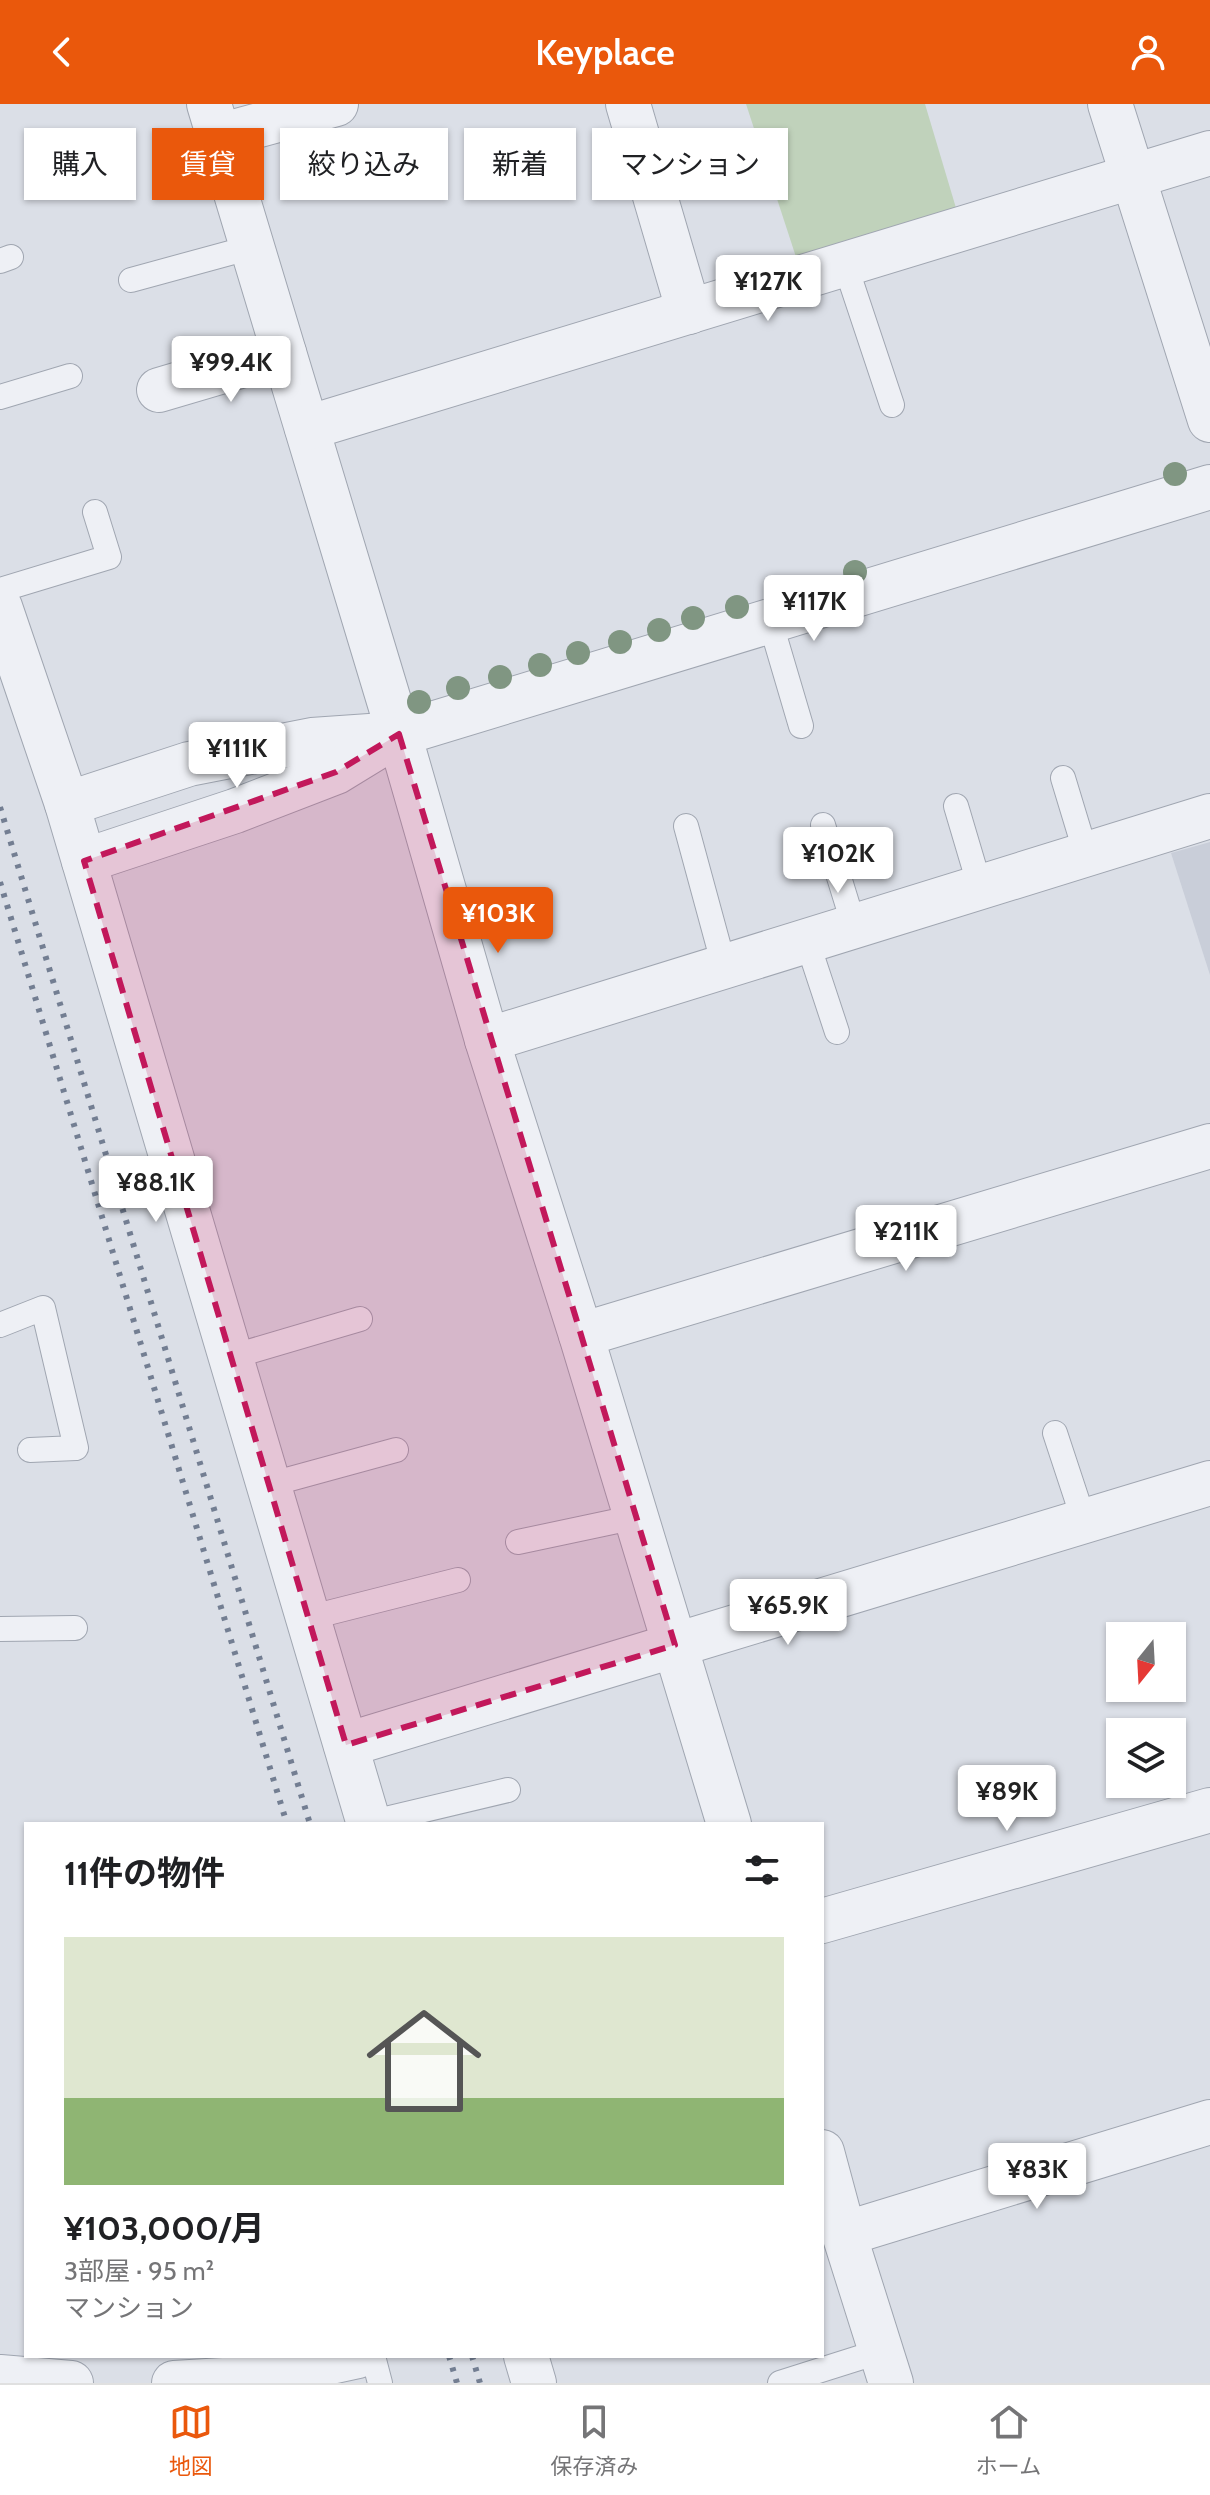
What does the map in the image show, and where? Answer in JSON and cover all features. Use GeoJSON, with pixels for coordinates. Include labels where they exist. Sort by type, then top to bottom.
{"type":"FeatureCollection","features":[{"type":"Feature","properties":{"kind":"street"},"geometry":{"type":"LineString","coordinates":[[336,104],[214,120],[399,734],[487,1040],[581,1335],[728,1822]]}},
{"type":"Feature","properties":{"kind":"street"},"geometry":{"type":"LineString","coordinates":[[628,104],[689,312]]}},
{"type":"Feature","properties":{"kind":"street"},"geometry":{"type":"LineString","coordinates":[[1110,104],[1210,420]]}},
{"type":"Feature","properties":{"kind":"street"},"geometry":{"type":"LineString","coordinates":[[307,428],[1210,153]]}},
{"type":"Feature","properties":{"kind":"street"},"geometry":{"type":"LineString","coordinates":[[159,390],[284,353]]}},
{"type":"Feature","properties":{"kind":"street"},"geometry":{"type":"LineString","coordinates":[[67,804],[189,764],[312,740],[399,734],[1210,487]]}},
{"type":"Feature","properties":{"kind":"street"},"geometry":{"type":"LineString","coordinates":[[0,607],[67,804],[368,1822]]}},
{"type":"Feature","properties":{"kind":"street"},"geometry":{"type":"LineString","coordinates":[[84,861],[235,811],[336,772],[399,734]]}},
{"type":"Feature","properties":{"kind":"street"},"geometry":{"type":"LineString","coordinates":[[487,1040],[1210,816]]}},
{"type":"Feature","properties":{"kind":"street"},"geometry":{"type":"LineString","coordinates":[[581,1335],[1210,1146]]}},
{"type":"Feature","properties":{"kind":"street"},"geometry":{"type":"LineString","coordinates":[[346,1745],[1210,1483]]}},
{"type":"Feature","properties":{"kind":"street"},"geometry":{"type":"LineString","coordinates":[[824,1920],[1210,1810]]}},
{"type":"Feature","properties":{"kind":"street"},"geometry":{"type":"LineString","coordinates":[[835,2224],[1210,2122]]}},
{"type":"Feature","properties":{"kind":"street"},"geometry":{"type":"LineString","coordinates":[[824,2163],[835,2224],[886,2367]]}},
{"type":"Feature","properties":{"kind":"street"},"geometry":{"type":"LineString","coordinates":[[174,2383],[345,2358]]}},
{"type":"Feature","properties":{"kind":"street"},"geometry":{"type":"LineString","coordinates":[[527,2358],[534,2383]]}},
{"type":"Feature","properties":{"kind":"street"},"geometry":{"type":"LineString","coordinates":[[0,2377],[58,2373]]}},
{"type":"Feature","properties":{"kind":"lane"},"geometry":{"type":"LineString","coordinates":[[131,280],[252,247]]}},
{"type":"Feature","properties":{"kind":"lane"},"geometry":{"type":"LineString","coordinates":[[845,264],[892,405]]}},
{"type":"Feature","properties":{"kind":"lane"},"geometry":{"type":"LineString","coordinates":[[0,397],[70,376]]}},
{"type":"Feature","properties":{"kind":"lane"},"geometry":{"type":"LineString","coordinates":[[0,590],[109,557],[95,512]]}},
{"type":"Feature","properties":{"kind":"lane"},"geometry":{"type":"LineString","coordinates":[[770,621],[801,726]]}},
{"type":"Feature","properties":{"kind":"lane"},"geometry":{"type":"LineString","coordinates":[[1063,778],[1086,854]]}},
{"type":"Feature","properties":{"kind":"lane"},"geometry":{"type":"LineString","coordinates":[[956,806],[980,887]]}},
{"type":"Feature","properties":{"kind":"lane"},"geometry":{"type":"LineString","coordinates":[[823,825],[854,926]]}},
{"type":"Feature","properties":{"kind":"lane"},"geometry":{"type":"LineString","coordinates":[[686,826],[724,966]]}},
{"type":"Feature","properties":{"kind":"lane"},"geometry":{"type":"LineString","coordinates":[[807,941],[837,1032]]}},
{"type":"Feature","properties":{"kind":"lane"},"geometry":{"type":"LineString","coordinates":[[0,1325],[43,1308],[76,1448],[30,1450]]}},
{"type":"Feature","properties":{"kind":"lane"},"geometry":{"type":"LineString","coordinates":[[231,1357],[360,1319]]}},
{"type":"Feature","properties":{"kind":"lane"},"geometry":{"type":"LineString","coordinates":[[1055,1433],[1084,1521]]}},
{"type":"Feature","properties":{"kind":"lane"},"geometry":{"type":"LineString","coordinates":[[268,1485],[396,1450]]}},
{"type":"Feature","properties":{"kind":"lane"},"geometry":{"type":"LineString","coordinates":[[518,1542],[636,1517]]}},
{"type":"Feature","properties":{"kind":"lane"},"geometry":{"type":"LineString","coordinates":[[308,1618],[458,1580]]}},
{"type":"Feature","properties":{"kind":"lane"},"geometry":{"type":"LineString","coordinates":[[0,1629],[75,1628]]}},
{"type":"Feature","properties":{"kind":"lane"},"geometry":{"type":"LineString","coordinates":[[377,1822],[508,1790]]}},
{"type":"Feature","properties":{"kind":"lane"},"geometry":{"type":"LineString","coordinates":[[374,2358],[380,2383]]}},
{"type":"Feature","properties":{"kind":"lane"},"geometry":{"type":"LineString","coordinates":[[780,2383],[886,2367]]}},
{"type":"Feature","properties":{"kind":"highlighted area"},"geometry":{"type":"Polygon","coordinates":[[[399,734],[675,1645],[346,1745],[84,861],[336,772],[399,734]]]}},
{"type":"Feature","properties":{"kind":"shaded area"},"geometry":{"type":"Polygon","coordinates":[[[1210,842],[1210,975],[1171,853],[1210,842]]]}},
{"type":"Feature","properties":{"kind":"green space"},"geometry":{"type":"Polygon","coordinates":[[[746,104],[925,104],[956,208],[796,257],[777,200],[788,200],[788,128],[754,128],[746,104]]]}},
{"type":"Feature","properties":{"kind":"railway"},"geometry":{"type":"LineString","coordinates":[[0,807],[309,1822]]}},
{"type":"Feature","properties":{"kind":"railway"},"geometry":{"type":"LineString","coordinates":[[0,882],[286,1822]]}},
{"type":"Feature","properties":{"kind":"railway"},"geometry":{"type":"LineString","coordinates":[[450,2358],[457,2383]]}},
{"type":"Feature","properties":{"kind":"railway"},"geometry":{"type":"LineString","coordinates":[[473,2358],[480,2383]]}}]}
